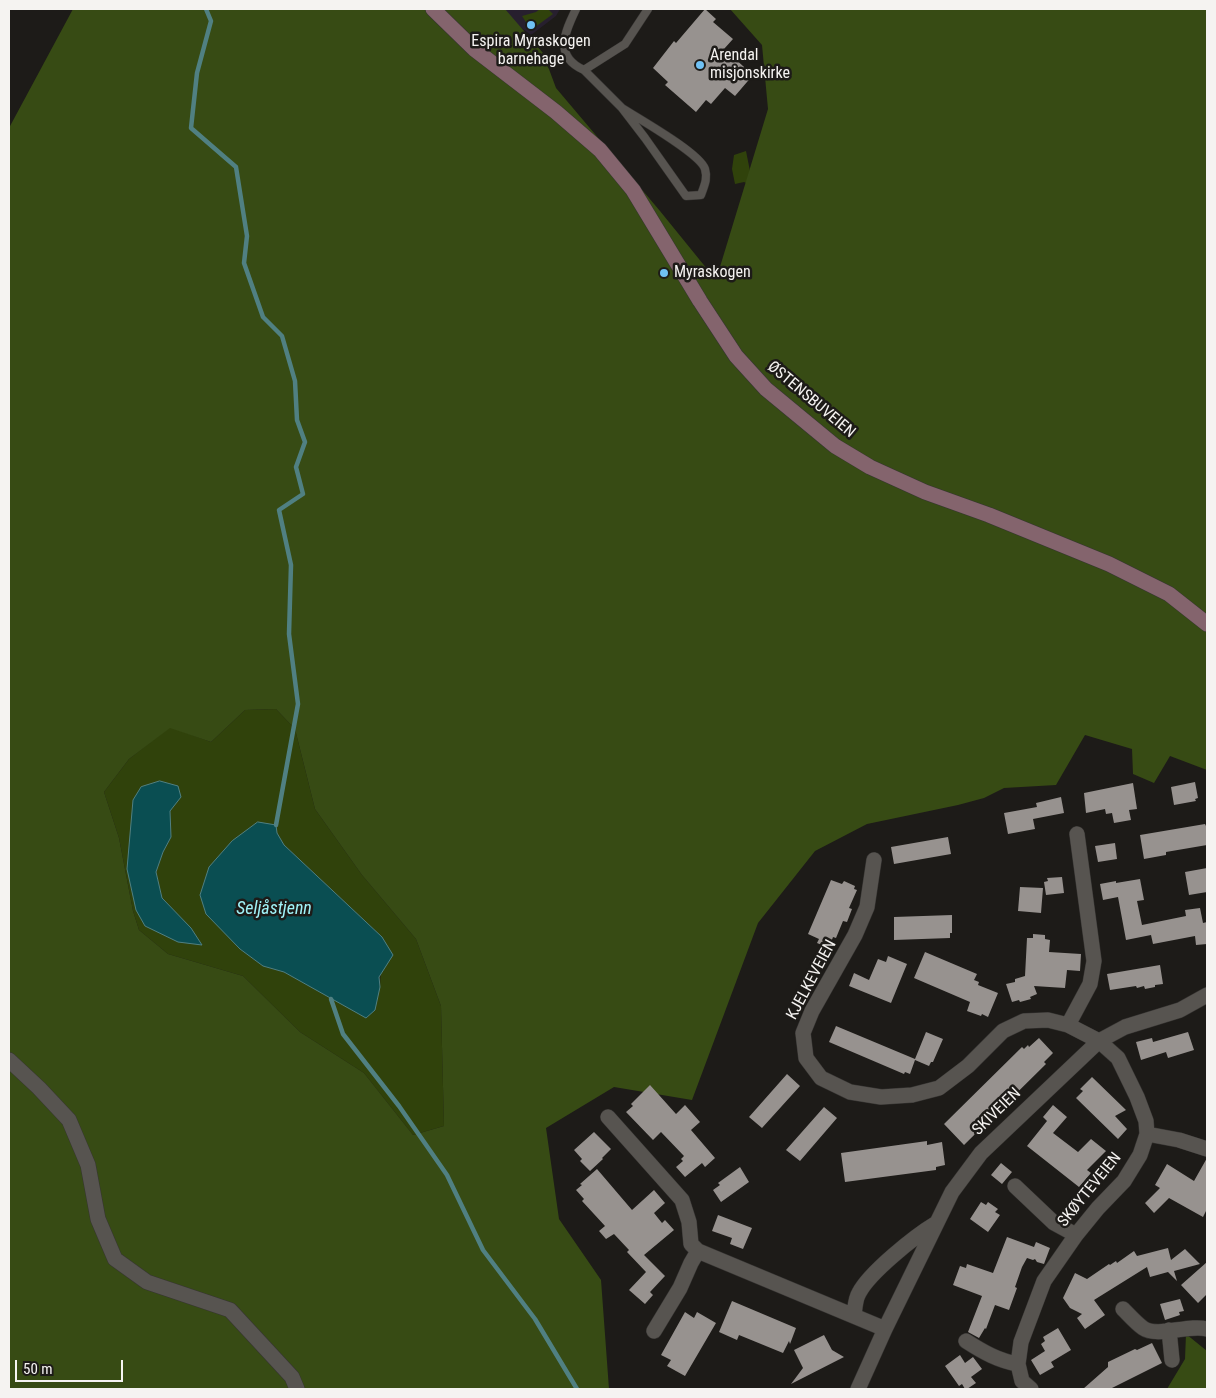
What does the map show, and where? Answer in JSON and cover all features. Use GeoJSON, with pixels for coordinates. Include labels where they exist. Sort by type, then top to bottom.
{"type":"FeatureCollection","features":[{"type":"Feature","properties":{"kind":"main road","name":"ØSTENSBUVEIEN"},"geometry":{"type":"LineString","coordinates":[[433,9],[474,50],[556,112],[600,150],[633,190],[700,301],[736,356],[766,389],[835,446],[870,467],[925,492],[989,515],[1109,564],[1169,594],[1207,624]]}},
{"type":"Feature","properties":{"kind":"street"},"geometry":{"type":"LineString","coordinates":[[1068,1025],[1090,984],[1094,961],[1077,834]]}},
{"type":"Feature","properties":{"kind":"street","name":"KJELKEVEIEN"},"geometry":{"type":"LineString","coordinates":[[874,860],[868,907],[855,936],[812,1011],[803,1033],[806,1058],[821,1078],[850,1092],[881,1098],[912,1095],[939,1088],[968,1066],[1003,1032],[1024,1021],[1048,1020],[1068,1025],[1098,1041]]}},
{"type":"Feature","properties":{"kind":"street","name":"SKIVEIEN"},"geometry":{"type":"LineString","coordinates":[[858,1389],[952,1192],[981,1152],[1098,1041],[1125,1027],[1180,1010],[1207,995]]}},
{"type":"Feature","properties":{"kind":"street"},"geometry":{"type":"LineString","coordinates":[[1098,1041],[1118,1058],[1140,1105],[1146,1121],[1147,1134],[1179,1140],[1207,1149]]}},
{"type":"Feature","properties":{"kind":"street"},"geometry":{"type":"LineString","coordinates":[[9,1060],[69,1120],[88,1165],[98,1219],[116,1259],[147,1282],[230,1310],[292,1377],[297,1389]]}},
{"type":"Feature","properties":{"kind":"street"},"geometry":{"type":"LineString","coordinates":[[608,1117],[682,1200],[689,1222],[692,1244],[698,1251],[885,1329]]}},
{"type":"Feature","properties":{"kind":"street","name":"SKØYTEVEIEN"},"geometry":{"type":"LineString","coordinates":[[1018,1364],[1021,1342],[1044,1281],[1076,1235],[1124,1181],[1140,1155],[1147,1134]]}},
{"type":"Feature","properties":{"kind":"street"},"geometry":{"type":"LineString","coordinates":[[1014,1186],[1054,1223],[1076,1235]]}},
{"type":"Feature","properties":{"kind":"street"},"geometry":{"type":"LineString","coordinates":[[854,1316],[857,1294],[866,1281],[897,1253],[936,1223]]}},
{"type":"Feature","properties":{"kind":"street"},"geometry":{"type":"LineString","coordinates":[[654,1331],[680,1288],[698,1251]]}},
{"type":"Feature","properties":{"kind":"street"},"geometry":{"type":"LineString","coordinates":[[1123,1309],[1145,1330],[1159,1332],[1179,1328],[1207,1329]]}},
{"type":"Feature","properties":{"kind":"street"},"geometry":{"type":"LineString","coordinates":[[1169,1330],[1172,1360]]}},
{"type":"Feature","properties":{"kind":"street"},"geometry":{"type":"LineString","coordinates":[[966,1341],[987,1354],[1006,1362],[1018,1364],[1022,1381],[1031,1389]]}},
{"type":"Feature","properties":{"kind":"lane"},"geometry":{"type":"LineString","coordinates":[[576,9],[565,32],[563,49],[575,66],[584,70],[622,108],[686,196],[701,195],[707,181],[705,168],[693,154],[622,108]]}},
{"type":"Feature","properties":{"kind":"lane"},"geometry":{"type":"LineString","coordinates":[[584,70],[625,44],[648,9]]}},
{"type":"Feature","properties":{"kind":"shaded area","name":"Espira Myraskogen barnehage"},"geometry":{"type":"Polygon","coordinates":[[[495,9],[560,9],[556,16],[531,35],[495,9]]]}},
{"type":"Feature","properties":{"kind":"green space"},"geometry":{"type":"Polygon","coordinates":[[[73,9],[505,9],[543,53],[556,88],[716,280],[768,109],[762,45],[730,9],[1207,9],[1207,770],[1170,756],[1154,783],[1133,774],[1132,749],[1085,735],[1056,785],[1004,788],[984,798],[958,805],[867,824],[815,851],[758,923],[692,1100],[614,1087],[546,1128],[559,1219],[601,1280],[609,1389],[9,1389],[9,128],[73,9]],[[276,709],[245,710],[211,742],[170,728],[129,759],[104,792],[119,838],[133,911],[139,930],[168,954],[243,976],[300,1032],[364,1073],[413,1135],[444,1126],[441,1006],[416,939],[362,875],[315,809],[295,729],[276,709]]]}},
{"type":"Feature","properties":{"kind":"green space"},"geometry":{"type":"Polygon","coordinates":[[[540,9],[548,9],[553,14],[531,30],[522,16],[540,9]]]}},
{"type":"Feature","properties":{"kind":"green space"},"geometry":{"type":"Polygon","coordinates":[[[746,151],[753,186],[744,182],[735,184],[732,169],[734,155],[746,151]]]}},
{"type":"Feature","properties":{"kind":"green space"},"geometry":{"type":"Polygon","coordinates":[[[276,709],[295,729],[315,809],[362,875],[416,939],[441,1006],[444,1126],[413,1135],[364,1073],[300,1032],[243,976],[168,954],[139,930],[133,911],[119,838],[104,792],[129,759],[170,727],[211,742],[245,710],[276,709]],[[160,781],[145,926],[202,945],[190,928],[162,898],[156,872],[171,837],[170,811],[160,781]],[[276,825],[232,841],[210,867],[200,895],[240,949],[263,966],[284,972],[367,1018],[380,987],[382,937],[284,845],[277,833],[276,825]]]}},
{"type":"Feature","properties":{"kind":"green space"},"geometry":{"type":"Polygon","coordinates":[[[1186,1334],[1207,1351],[1207,1389],[1167,1389],[1185,1359],[1186,1334]]]}},
{"type":"Feature","properties":{"kind":"water"},"geometry":{"type":"Polygon","coordinates":[[[160,781],[178,786],[181,797],[170,811],[171,837],[156,872],[162,898],[191,928],[202,945],[178,942],[145,926],[136,910],[127,869],[133,800],[141,787],[160,781]]]}},
{"type":"Feature","properties":{"kind":"water","name":"Seljåstjenn"},"geometry":{"type":"Polygon","coordinates":[[[258,822],[276,825],[277,833],[284,845],[382,937],[393,955],[379,977],[380,987],[375,1010],[366,1018],[284,972],[263,966],[240,949],[206,914],[200,895],[209,867],[232,841],[258,822]]]}},
{"type":"Feature","properties":{"kind":"building"},"geometry":{"type":"Polygon","coordinates":[[[705,9],[716,19],[713,22],[733,39],[724,49],[753,75],[735,96],[725,88],[711,104],[706,100],[696,112],[665,85],[668,82],[653,68],[674,41],[676,43],[705,9]]]}},
{"type":"Feature","properties":{"kind":"building"},"geometry":{"type":"Polygon","coordinates":[[[1195,782],[1198,798],[1195,799],[1196,801],[1174,805],[1171,787],[1195,782]]]}},
{"type":"Feature","properties":{"kind":"building"},"geometry":{"type":"Polygon","coordinates":[[[1133,783],[1137,809],[1129,810],[1131,820],[1114,823],[1112,813],[1106,814],[1105,809],[1086,813],[1084,793],[1133,783]]]}},
{"type":"Feature","properties":{"kind":"building"},"geometry":{"type":"Polygon","coordinates":[[[1061,797],[1064,813],[1033,819],[1035,829],[1008,834],[1004,813],[1037,807],[1036,803],[1061,797]]]}},
{"type":"Feature","properties":{"kind":"building"},"geometry":{"type":"Polygon","coordinates":[[[1205,824],[1207,828],[1207,845],[1166,852],[1166,855],[1144,859],[1140,835],[1205,824]]]}},
{"type":"Feature","properties":{"kind":"building"},"geometry":{"type":"Polygon","coordinates":[[[948,837],[951,854],[894,864],[891,847],[948,837]]]}},
{"type":"Feature","properties":{"kind":"building"},"geometry":{"type":"Polygon","coordinates":[[[1115,843],[1117,859],[1098,862],[1095,846],[1115,843]]]}},
{"type":"Feature","properties":{"kind":"building"},"geometry":{"type":"Polygon","coordinates":[[[1207,868],[1207,892],[1189,895],[1185,872],[1207,868]]]}},
{"type":"Feature","properties":{"kind":"building"},"geometry":{"type":"Polygon","coordinates":[[[1062,877],[1064,893],[1046,895],[1044,882],[1048,881],[1047,878],[1062,877]]]}},
{"type":"Feature","properties":{"kind":"building"},"geometry":{"type":"Polygon","coordinates":[[[1140,879],[1144,900],[1137,901],[1142,925],[1186,916],[1185,910],[1200,908],[1203,923],[1207,922],[1207,944],[1196,945],[1195,936],[1153,944],[1151,935],[1126,940],[1118,897],[1103,900],[1100,884],[1140,879]]]}},
{"type":"Feature","properties":{"kind":"building"},"geometry":{"type":"Polygon","coordinates":[[[831,880],[842,884],[844,881],[855,886],[854,889],[857,890],[849,908],[852,909],[847,922],[843,921],[836,938],[833,937],[829,948],[817,943],[819,939],[808,934],[831,880]]]}},
{"type":"Feature","properties":{"kind":"building"},"geometry":{"type":"Polygon","coordinates":[[[1020,887],[1043,888],[1041,913],[1018,911],[1020,887]]]}},
{"type":"Feature","properties":{"kind":"building"},"geometry":{"type":"Polygon","coordinates":[[[952,915],[952,933],[950,933],[950,938],[894,940],[894,917],[952,915]]]}},
{"type":"Feature","properties":{"kind":"building"},"geometry":{"type":"Polygon","coordinates":[[[1033,934],[1045,935],[1045,939],[1050,940],[1049,952],[1081,954],[1080,971],[1067,970],[1065,988],[1034,986],[1037,994],[1030,997],[1031,999],[1012,1002],[1006,984],[1015,982],[1015,979],[1025,976],[1027,938],[1033,938],[1033,934]]]}},
{"type":"Feature","properties":{"kind":"building"},"geometry":{"type":"Polygon","coordinates":[[[925,952],[977,974],[974,980],[979,982],[978,985],[998,993],[988,1017],[967,1011],[970,1002],[914,978],[925,952]]]}},
{"type":"Feature","properties":{"kind":"building"},"geometry":{"type":"Polygon","coordinates":[[[888,956],[907,964],[891,1003],[849,986],[854,973],[869,980],[878,959],[886,962],[888,956]]]}},
{"type":"Feature","properties":{"kind":"building"},"geometry":{"type":"Polygon","coordinates":[[[1160,965],[1163,984],[1145,989],[1144,986],[1137,988],[1136,986],[1110,990],[1107,974],[1160,965]]]}},
{"type":"Feature","properties":{"kind":"building"},"geometry":{"type":"Polygon","coordinates":[[[836,1026],[915,1059],[926,1032],[943,1039],[933,1062],[929,1066],[915,1060],[910,1074],[905,1072],[904,1074],[829,1042],[836,1026]]]}},
{"type":"Feature","properties":{"kind":"building"},"geometry":{"type":"Polygon","coordinates":[[[1188,1032],[1194,1050],[1168,1058],[1166,1052],[1141,1060],[1136,1042],[1152,1038],[1153,1042],[1188,1032]]]}},
{"type":"Feature","properties":{"kind":"building"},"geometry":{"type":"Polygon","coordinates":[[[1039,1038],[1053,1053],[1044,1062],[1046,1064],[964,1145],[944,1124],[1022,1047],[1024,1049],[1028,1045],[1029,1047],[1039,1038]]]}},
{"type":"Feature","properties":{"kind":"building"},"geometry":{"type":"Polygon","coordinates":[[[787,1074],[800,1086],[762,1128],[749,1117],[787,1074]]]}},
{"type":"Feature","properties":{"kind":"building"},"geometry":{"type":"Polygon","coordinates":[[[1092,1077],[1126,1110],[1115,1116],[1127,1129],[1118,1139],[1076,1098],[1083,1091],[1080,1089],[1092,1077]]]}},
{"type":"Feature","properties":{"kind":"building"},"geometry":{"type":"Polygon","coordinates":[[[650,1085],[676,1114],[685,1105],[700,1122],[691,1130],[715,1158],[705,1167],[702,1163],[685,1177],[676,1167],[683,1161],[681,1159],[684,1156],[661,1132],[653,1140],[626,1112],[633,1106],[631,1104],[650,1085]]]}},
{"type":"Feature","properties":{"kind":"building"},"geometry":{"type":"Polygon","coordinates":[[[1053,1105],[1067,1117],[1053,1133],[1078,1152],[1091,1139],[1106,1151],[1087,1170],[1091,1173],[1079,1187],[1027,1146],[1047,1121],[1043,1117],[1053,1105]]]}},
{"type":"Feature","properties":{"kind":"building"},"geometry":{"type":"Polygon","coordinates":[[[824,1107],[837,1118],[800,1161],[786,1150],[824,1107]]]}},
{"type":"Feature","properties":{"kind":"building"},"geometry":{"type":"Polygon","coordinates":[[[594,1132],[611,1149],[590,1171],[580,1161],[582,1159],[574,1150],[594,1132]]]}},
{"type":"Feature","properties":{"kind":"building"},"geometry":{"type":"Polygon","coordinates":[[[927,1141],[927,1145],[942,1142],[945,1165],[936,1167],[936,1170],[845,1182],[841,1153],[927,1141]]]}},
{"type":"Feature","properties":{"kind":"building"},"geometry":{"type":"Polygon","coordinates":[[[1207,1158],[1207,1209],[1203,1217],[1169,1198],[1154,1213],[1145,1203],[1160,1188],[1155,1185],[1167,1164],[1194,1181],[1207,1158]]]}},
{"type":"Feature","properties":{"kind":"building"},"geometry":{"type":"Polygon","coordinates":[[[1001,1163],[1012,1172],[1002,1184],[991,1175],[1001,1163]]]}},
{"type":"Feature","properties":{"kind":"building"},"geometry":{"type":"Polygon","coordinates":[[[740,1167],[749,1182],[721,1202],[713,1190],[720,1185],[718,1183],[740,1167]]]}},
{"type":"Feature","properties":{"kind":"building"},"geometry":{"type":"Polygon","coordinates":[[[597,1169],[632,1210],[654,1190],[665,1203],[654,1213],[662,1223],[665,1220],[674,1230],[644,1255],[665,1276],[650,1292],[653,1295],[645,1304],[629,1290],[646,1272],[627,1252],[629,1250],[614,1234],[606,1239],[599,1231],[605,1226],[582,1201],[584,1199],[576,1190],[597,1169]]]}},
{"type":"Feature","properties":{"kind":"building"},"geometry":{"type":"Polygon","coordinates":[[[981,1202],[986,1205],[988,1202],[998,1209],[995,1212],[1000,1215],[988,1232],[970,1219],[981,1202]]]}},
{"type":"Feature","properties":{"kind":"building"},"geometry":{"type":"Polygon","coordinates":[[[718,1215],[752,1228],[743,1249],[730,1244],[732,1238],[712,1231],[718,1215]]]}},
{"type":"Feature","properties":{"kind":"building"},"geometry":{"type":"Polygon","coordinates":[[[1007,1237],[1034,1247],[1036,1242],[1050,1248],[1044,1264],[1037,1262],[1035,1259],[1027,1258],[1015,1287],[1017,1288],[1009,1310],[995,1305],[986,1329],[979,1338],[968,1332],[982,1296],[953,1285],[960,1266],[966,1268],[967,1264],[993,1273],[1007,1237]]]}},
{"type":"Feature","properties":{"kind":"building"},"geometry":{"type":"Polygon","coordinates":[[[1168,1248],[1171,1260],[1185,1249],[1200,1264],[1174,1271],[1177,1281],[1168,1272],[1150,1277],[1147,1267],[1094,1300],[1105,1315],[1085,1329],[1077,1318],[1082,1314],[1070,1308],[1063,1298],[1075,1273],[1087,1279],[1109,1264],[1116,1261],[1117,1263],[1134,1251],[1137,1256],[1168,1248]]]}},
{"type":"Feature","properties":{"kind":"building"},"geometry":{"type":"Polygon","coordinates":[[[1207,1262],[1207,1294],[1198,1303],[1181,1285],[1207,1262]]]}},
{"type":"Feature","properties":{"kind":"building"},"geometry":{"type":"Polygon","coordinates":[[[1180,1299],[1184,1311],[1179,1312],[1180,1315],[1165,1320],[1160,1304],[1180,1299]]]}},
{"type":"Feature","properties":{"kind":"building"},"geometry":{"type":"Polygon","coordinates":[[[732,1301],[796,1328],[790,1344],[789,1341],[783,1353],[739,1335],[737,1340],[719,1332],[732,1301]]]}},
{"type":"Feature","properties":{"kind":"building"},"geometry":{"type":"Polygon","coordinates":[[[685,1312],[694,1318],[697,1312],[716,1323],[685,1376],[667,1366],[671,1360],[661,1355],[685,1312]]]}},
{"type":"Feature","properties":{"kind":"building"},"geometry":{"type":"Polygon","coordinates":[[[1058,1328],[1071,1350],[1051,1362],[1054,1367],[1040,1375],[1031,1360],[1045,1351],[1041,1344],[1045,1341],[1043,1337],[1058,1328]]]}},
{"type":"Feature","properties":{"kind":"building"},"geometry":{"type":"Polygon","coordinates":[[[824,1335],[832,1350],[844,1357],[791,1384],[803,1368],[794,1350],[824,1335]]]}},
{"type":"Feature","properties":{"kind":"building"},"geometry":{"type":"Polygon","coordinates":[[[1152,1343],[1162,1363],[1110,1389],[1083,1389],[1108,1367],[1108,1362],[1152,1343]]]}},
{"type":"Feature","properties":{"kind":"building"},"geometry":{"type":"Polygon","coordinates":[[[960,1355],[965,1363],[973,1357],[982,1369],[971,1377],[976,1383],[967,1389],[962,1384],[959,1386],[945,1366],[960,1355]]]}},
{"type":"Feature","properties":{"kind":"waterway"},"geometry":{"type":"LineString","coordinates":[[206,9],[211,21],[197,73],[191,128],[236,167],[247,236],[244,263],[263,317],[282,336],[295,381],[297,420],[305,442],[296,467],[303,494],[279,510],[291,565],[289,634],[298,704],[276,825]]}},
{"type":"Feature","properties":{"kind":"waterway"},"geometry":{"type":"LineString","coordinates":[[331,999],[343,1034],[399,1106],[447,1175],[483,1250],[535,1319],[577,1389]]}},
{"type":"Feature","properties":{"kind":"place","name":"Espira Myraskogen barnehage"},"geometry":{"type":"Point","coordinates":[531,25]}},
{"type":"Feature","properties":{"kind":"place","name":"Arendal misjonskirke"},"geometry":{"type":"Point","coordinates":[700,65]}},
{"type":"Feature","properties":{"kind":"place","name":"Myraskogen"},"geometry":{"type":"Point","coordinates":[664,273]}}]}
